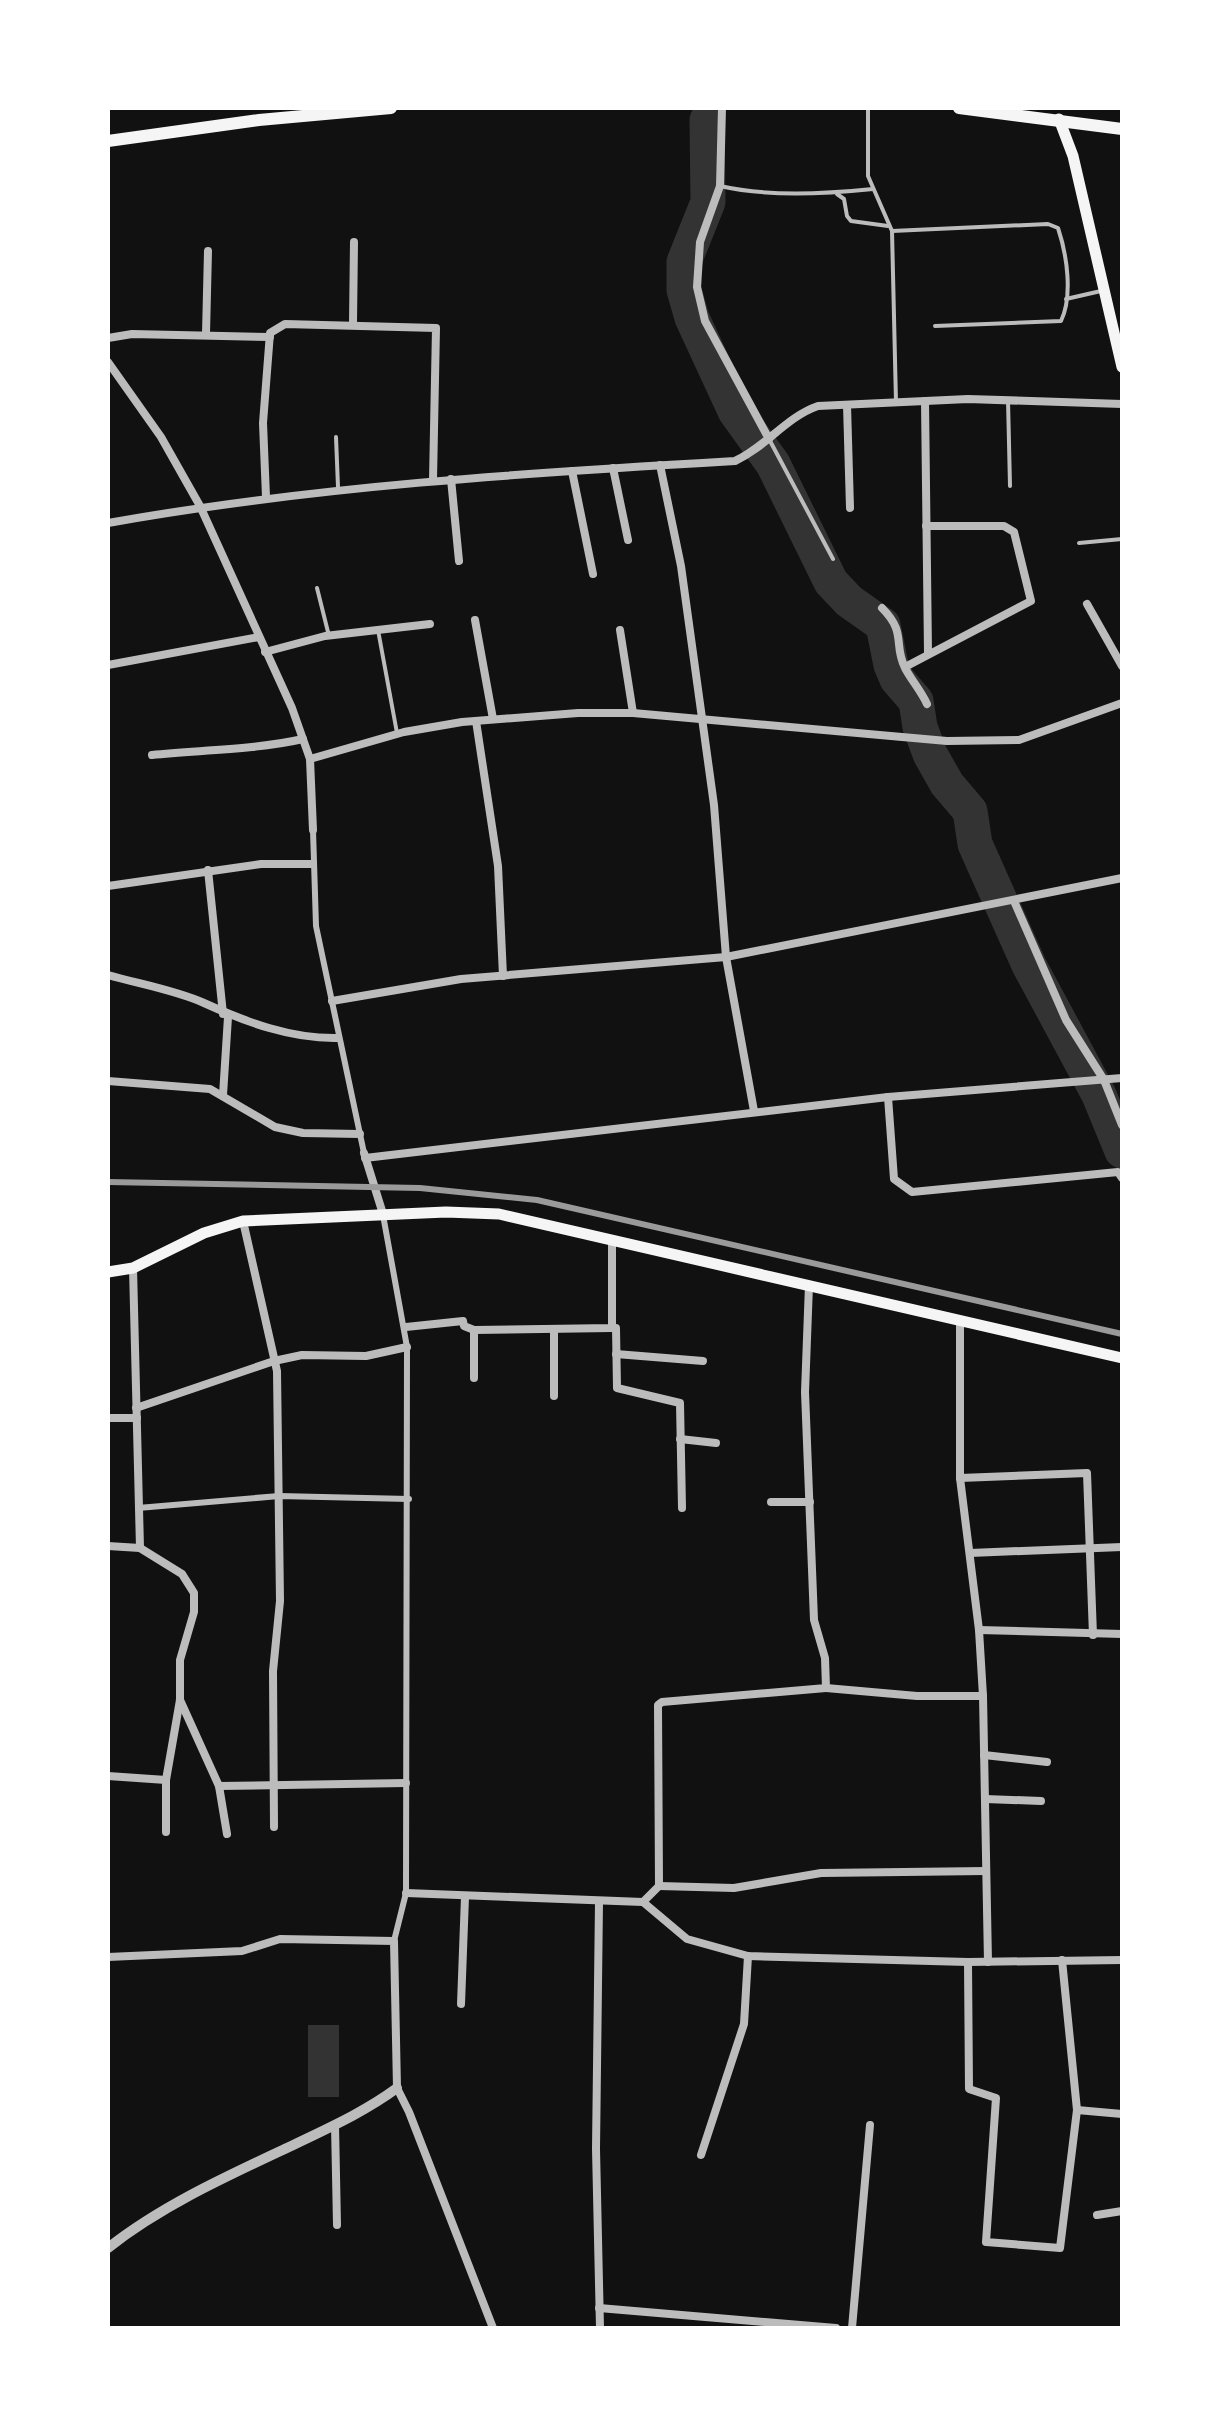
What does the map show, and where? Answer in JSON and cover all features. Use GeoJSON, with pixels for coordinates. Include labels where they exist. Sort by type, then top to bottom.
{"type":"FeatureCollection","features":[{"type":"Feature","properties":{"kind":"main road"},"geometry":{"type":"LineString","coordinates":[[108,141],[259,120],[391,108]]}},
{"type":"Feature","properties":{"kind":"main road"},"geometry":{"type":"LineString","coordinates":[[959,108],[1058,113],[1122,129]]}},
{"type":"Feature","properties":{"kind":"main road"},"geometry":{"type":"LineString","coordinates":[[1058,113],[1073,156],[1122,366]]}},
{"type":"Feature","properties":{"kind":"main road"},"geometry":{"type":"LineString","coordinates":[[108,1272],[134,1268],[204,1233],[243,1221],[446,1212],[500,1214],[1122,1358]]}},
{"type":"Feature","properties":{"kind":"street"},"geometry":{"type":"LineString","coordinates":[[722,108],[720,186],[700,242],[698,287],[705,320],[766,441]]}},
{"type":"Feature","properties":{"kind":"street"},"geometry":{"type":"LineString","coordinates":[[353,324],[354,242]]}},
{"type":"Feature","properties":{"kind":"street"},"geometry":{"type":"LineString","coordinates":[[206,334],[208,251]]}},
{"type":"Feature","properties":{"kind":"street"},"geometry":{"type":"LineString","coordinates":[[266,497],[263,423],[270,334],[285,324],[436,328],[433,480]]}},
{"type":"Feature","properties":{"kind":"street"},"geometry":{"type":"LineString","coordinates":[[108,338],[132,334],[270,337]]}},
{"type":"Feature","properties":{"kind":"street"},"geometry":{"type":"LineString","coordinates":[[108,362],[161,437],[200,506],[310,759],[316,926],[338,1038],[365,1156],[383,1214],[406,1327],[406,1893],[394,1941],[397,2088],[493,2328]]}},
{"type":"Feature","properties":{"kind":"street"},"geometry":{"type":"LineString","coordinates":[[108,522],[266,497],[433,480],[735,461],[756,450],[802,412],[818,406],[1008,400],[1122,404]]}},
{"type":"Feature","properties":{"kind":"street"},"geometry":{"type":"LineString","coordinates":[[924,401],[928,653]]}},
{"type":"Feature","properties":{"kind":"street"},"geometry":{"type":"LineString","coordinates":[[847,405],[850,508]]}},
{"type":"Feature","properties":{"kind":"street"},"geometry":{"type":"LineString","coordinates":[[660,465],[681,566],[718,844],[726,958],[754,1111]]}},
{"type":"Feature","properties":{"kind":"street"},"geometry":{"type":"LineString","coordinates":[[613,468],[628,540]]}},
{"type":"Feature","properties":{"kind":"street"},"geometry":{"type":"LineString","coordinates":[[572,470],[592,574]]}},
{"type":"Feature","properties":{"kind":"street"},"geometry":{"type":"LineString","coordinates":[[451,479],[459,560]]}},
{"type":"Feature","properties":{"kind":"street"},"geometry":{"type":"LineString","coordinates":[[904,668],[1031,601],[1014,532],[1004,526],[926,526]]}},
{"type":"Feature","properties":{"kind":"street"},"geometry":{"type":"LineString","coordinates":[[1087,604],[1122,666]]}},
{"type":"Feature","properties":{"kind":"street"},"geometry":{"type":"LineString","coordinates":[[882,608],[897,623],[904,668],[927,704]]}},
{"type":"Feature","properties":{"kind":"street"},"geometry":{"type":"LineString","coordinates":[[474,620],[493,719]]}},
{"type":"Feature","properties":{"kind":"street"},"geometry":{"type":"LineString","coordinates":[[265,652],[328,636],[430,624]]}},
{"type":"Feature","properties":{"kind":"street"},"geometry":{"type":"LineString","coordinates":[[620,630],[634,713]]}},
{"type":"Feature","properties":{"kind":"street"},"geometry":{"type":"LineString","coordinates":[[108,665],[259,637]]}},
{"type":"Feature","properties":{"kind":"street"},"geometry":{"type":"LineString","coordinates":[[310,759],[398,734],[493,719],[578,713],[634,713],[938,740],[1019,740],[1122,703]]}},
{"type":"Feature","properties":{"kind":"street"},"geometry":{"type":"LineString","coordinates":[[476,721],[498,866],[504,976]]}},
{"type":"Feature","properties":{"kind":"street"},"geometry":{"type":"LineString","coordinates":[[152,755],[265,748],[303,739]]}},
{"type":"Feature","properties":{"kind":"street"},"geometry":{"type":"LineString","coordinates":[[108,886],[262,864],[314,864]]}},
{"type":"Feature","properties":{"kind":"street"},"geometry":{"type":"LineString","coordinates":[[208,870],[225,1015],[223,1094]]}},
{"type":"Feature","properties":{"kind":"street"},"geometry":{"type":"LineString","coordinates":[[332,1002],[461,980],[726,958],[1122,878]]}},
{"type":"Feature","properties":{"kind":"street"},"geometry":{"type":"LineString","coordinates":[[1014,901],[1066,1020],[1104,1080],[1122,1125]]}},
{"type":"Feature","properties":{"kind":"street"},"geometry":{"type":"LineString","coordinates":[[108,976],[203,1002],[225,1015],[312,1038],[338,1038]]}},
{"type":"Feature","properties":{"kind":"street"},"geometry":{"type":"LineString","coordinates":[[365,1156],[888,1097],[1122,1078]]}},
{"type":"Feature","properties":{"kind":"street"},"geometry":{"type":"LineString","coordinates":[[108,1080],[210,1088],[275,1127],[303,1133],[360,1134]]}},
{"type":"Feature","properties":{"kind":"street"},"geometry":{"type":"LineString","coordinates":[[888,1097],[894,1179],[912,1192],[1121,1173]]}},
{"type":"Feature","properties":{"kind":"street"},"geometry":{"type":"LineString","coordinates":[[243,1221],[274,1360],[280,1601],[274,1671],[274,1827]]}},
{"type":"Feature","properties":{"kind":"street"},"geometry":{"type":"LineString","coordinates":[[612,1238],[612,1328]]}},
{"type":"Feature","properties":{"kind":"street"},"geometry":{"type":"LineString","coordinates":[[134,1268],[140,1548]]}},
{"type":"Feature","properties":{"kind":"street"},"geometry":{"type":"LineString","coordinates":[[809,1285],[806,1392],[814,1620],[825,1658],[826,1688]]}},
{"type":"Feature","properties":{"kind":"street"},"geometry":{"type":"LineString","coordinates":[[960,1320],[960,1478],[983,1696],[988,1962]]}},
{"type":"Feature","properties":{"kind":"street"},"geometry":{"type":"LineString","coordinates":[[406,1327],[463,1321],[464,1326],[474,1330],[616,1328],[616,1388],[680,1403],[682,1508]]}},
{"type":"Feature","properties":{"kind":"street"},"geometry":{"type":"LineString","coordinates":[[554,1328],[554,1396]]}},
{"type":"Feature","properties":{"kind":"street"},"geometry":{"type":"LineString","coordinates":[[474,1330],[474,1378]]}},
{"type":"Feature","properties":{"kind":"street"},"geometry":{"type":"LineString","coordinates":[[108,1418],[136,1413],[274,1360],[302,1355],[366,1356],[407,1347]]}},
{"type":"Feature","properties":{"kind":"street"},"geometry":{"type":"LineString","coordinates":[[616,1354],[703,1360]]}},
{"type":"Feature","properties":{"kind":"street"},"geometry":{"type":"LineString","coordinates":[[680,1438],[716,1443]]}},
{"type":"Feature","properties":{"kind":"street"},"geometry":{"type":"LineString","coordinates":[[960,1478],[1087,1472],[1093,1635]]}},
{"type":"Feature","properties":{"kind":"street"},"geometry":{"type":"LineString","coordinates":[[138,1508],[278,1496],[409,1499]]}},
{"type":"Feature","properties":{"kind":"street"},"geometry":{"type":"LineString","coordinates":[[771,1502],[810,1502]]}},
{"type":"Feature","properties":{"kind":"street"},"geometry":{"type":"LineString","coordinates":[[108,1546],[140,1548],[182,1574],[194,1593],[194,1612],[180,1660],[180,1700],[166,1780],[166,1832]]}},
{"type":"Feature","properties":{"kind":"street"},"geometry":{"type":"LineString","coordinates":[[970,1553],[1122,1547]]}},
{"type":"Feature","properties":{"kind":"street"},"geometry":{"type":"LineString","coordinates":[[979,1630],[1122,1634]]}},
{"type":"Feature","properties":{"kind":"street"},"geometry":{"type":"LineString","coordinates":[[659,1886],[658,1705],[662,1702],[826,1688],[916,1696],[983,1696]]}},
{"type":"Feature","properties":{"kind":"street"},"geometry":{"type":"LineString","coordinates":[[180,1700],[219,1786],[227,1834]]}},
{"type":"Feature","properties":{"kind":"street"},"geometry":{"type":"LineString","coordinates":[[984,1755],[1047,1762]]}},
{"type":"Feature","properties":{"kind":"street"},"geometry":{"type":"LineString","coordinates":[[108,1776],[166,1780]]}},
{"type":"Feature","properties":{"kind":"street"},"geometry":{"type":"LineString","coordinates":[[219,1786],[406,1783]]}},
{"type":"Feature","properties":{"kind":"street"},"geometry":{"type":"LineString","coordinates":[[985,1799],[1041,1801]]}},
{"type":"Feature","properties":{"kind":"street"},"geometry":{"type":"LineString","coordinates":[[642,1902],[659,1886],[734,1888],[821,1872],[986,1871]]}},
{"type":"Feature","properties":{"kind":"street"},"geometry":{"type":"LineString","coordinates":[[406,1893],[642,1902],[686,1939],[748,1956],[968,1962],[1122,1960]]}},
{"type":"Feature","properties":{"kind":"street"},"geometry":{"type":"LineString","coordinates":[[461,2004],[466,1897]]}},
{"type":"Feature","properties":{"kind":"street"},"geometry":{"type":"LineString","coordinates":[[598,1902],[596,2149],[600,2328]]}},
{"type":"Feature","properties":{"kind":"street"},"geometry":{"type":"LineString","coordinates":[[108,1957],[242,1951],[280,1939],[394,1941]]}},
{"type":"Feature","properties":{"kind":"street"},"geometry":{"type":"LineString","coordinates":[[701,2155],[744,2024],[748,1956]]}},
{"type":"Feature","properties":{"kind":"street"},"geometry":{"type":"LineString","coordinates":[[968,1962],[969,2089],[996,2098],[986,2242],[1060,2248],[1077,2110],[1062,1960]]}},
{"type":"Feature","properties":{"kind":"street"},"geometry":{"type":"LineString","coordinates":[[108,2248],[146,2220],[368,2109],[397,2088]]}},
{"type":"Feature","properties":{"kind":"street"},"geometry":{"type":"LineString","coordinates":[[1077,2110],[1122,2114]]}},
{"type":"Feature","properties":{"kind":"street"},"geometry":{"type":"LineString","coordinates":[[335,2124],[337,2224]]}},
{"type":"Feature","properties":{"kind":"street"},"geometry":{"type":"LineString","coordinates":[[852,2328],[870,2125]]}},
{"type":"Feature","properties":{"kind":"street"},"geometry":{"type":"LineString","coordinates":[[1097,2216],[1122,2211]]}},
{"type":"Feature","properties":{"kind":"street"},"geometry":{"type":"LineString","coordinates":[[599,2308],[836,2328]]}},
{"type":"Feature","properties":{"kind":"street"},"geometry":{"type":"LineString","coordinates":[[719,2328],[720,2318]]}},
{"type":"Feature","properties":{"kind":"lane"},"geometry":{"type":"LineString","coordinates":[[868,108],[868,176],[890,228],[896,402]]}},
{"type":"Feature","properties":{"kind":"lane"},"geometry":{"type":"LineString","coordinates":[[720,186],[745,191],[835,193],[873,189]]}},
{"type":"Feature","properties":{"kind":"lane"},"geometry":{"type":"LineString","coordinates":[[835,193],[844,199],[847,216],[864,225],[890,228],[1048,224],[1058,228],[1064,247],[1067,308],[1061,322],[936,326]]}},
{"type":"Feature","properties":{"kind":"lane"},"geometry":{"type":"LineString","coordinates":[[1066,298],[1104,290]]}},
{"type":"Feature","properties":{"kind":"lane"},"geometry":{"type":"LineString","coordinates":[[1008,400],[1010,486]]}},
{"type":"Feature","properties":{"kind":"lane"},"geometry":{"type":"LineString","coordinates":[[336,437],[339,492]]}},
{"type":"Feature","properties":{"kind":"lane"},"geometry":{"type":"LineString","coordinates":[[766,441],[833,559]]}},
{"type":"Feature","properties":{"kind":"lane"},"geometry":{"type":"LineString","coordinates":[[1079,543],[1122,539]]}},
{"type":"Feature","properties":{"kind":"lane"},"geometry":{"type":"LineString","coordinates":[[318,588],[328,636]]}},
{"type":"Feature","properties":{"kind":"lane"},"geometry":{"type":"LineString","coordinates":[[378,630],[398,734]]}},
{"type":"Feature","properties":{"kind":"shaded area"},"geometry":{"type":"Polygon","coordinates":[[[308,2025],[339,2025],[339,2097],[308,2097],[308,2025]]]}},
{"type":"Feature","properties":{"kind":"waterway"},"geometry":{"type":"LineString","coordinates":[[707,120],[708,202],[684,262],[684,290],[692,318],[735,411],[773,464],[831,582],[849,601],[883,625],[891,665],[897,679],[916,701],[930,754],[947,784],[970,811],[975,844],[1029,965],[1099,1095],[1122,1151]]}},
{"type":"Feature","properties":{"kind":"railway"},"geometry":{"type":"LineString","coordinates":[[108,1182],[420,1188],[537,1200],[1122,1334]]}}]}
